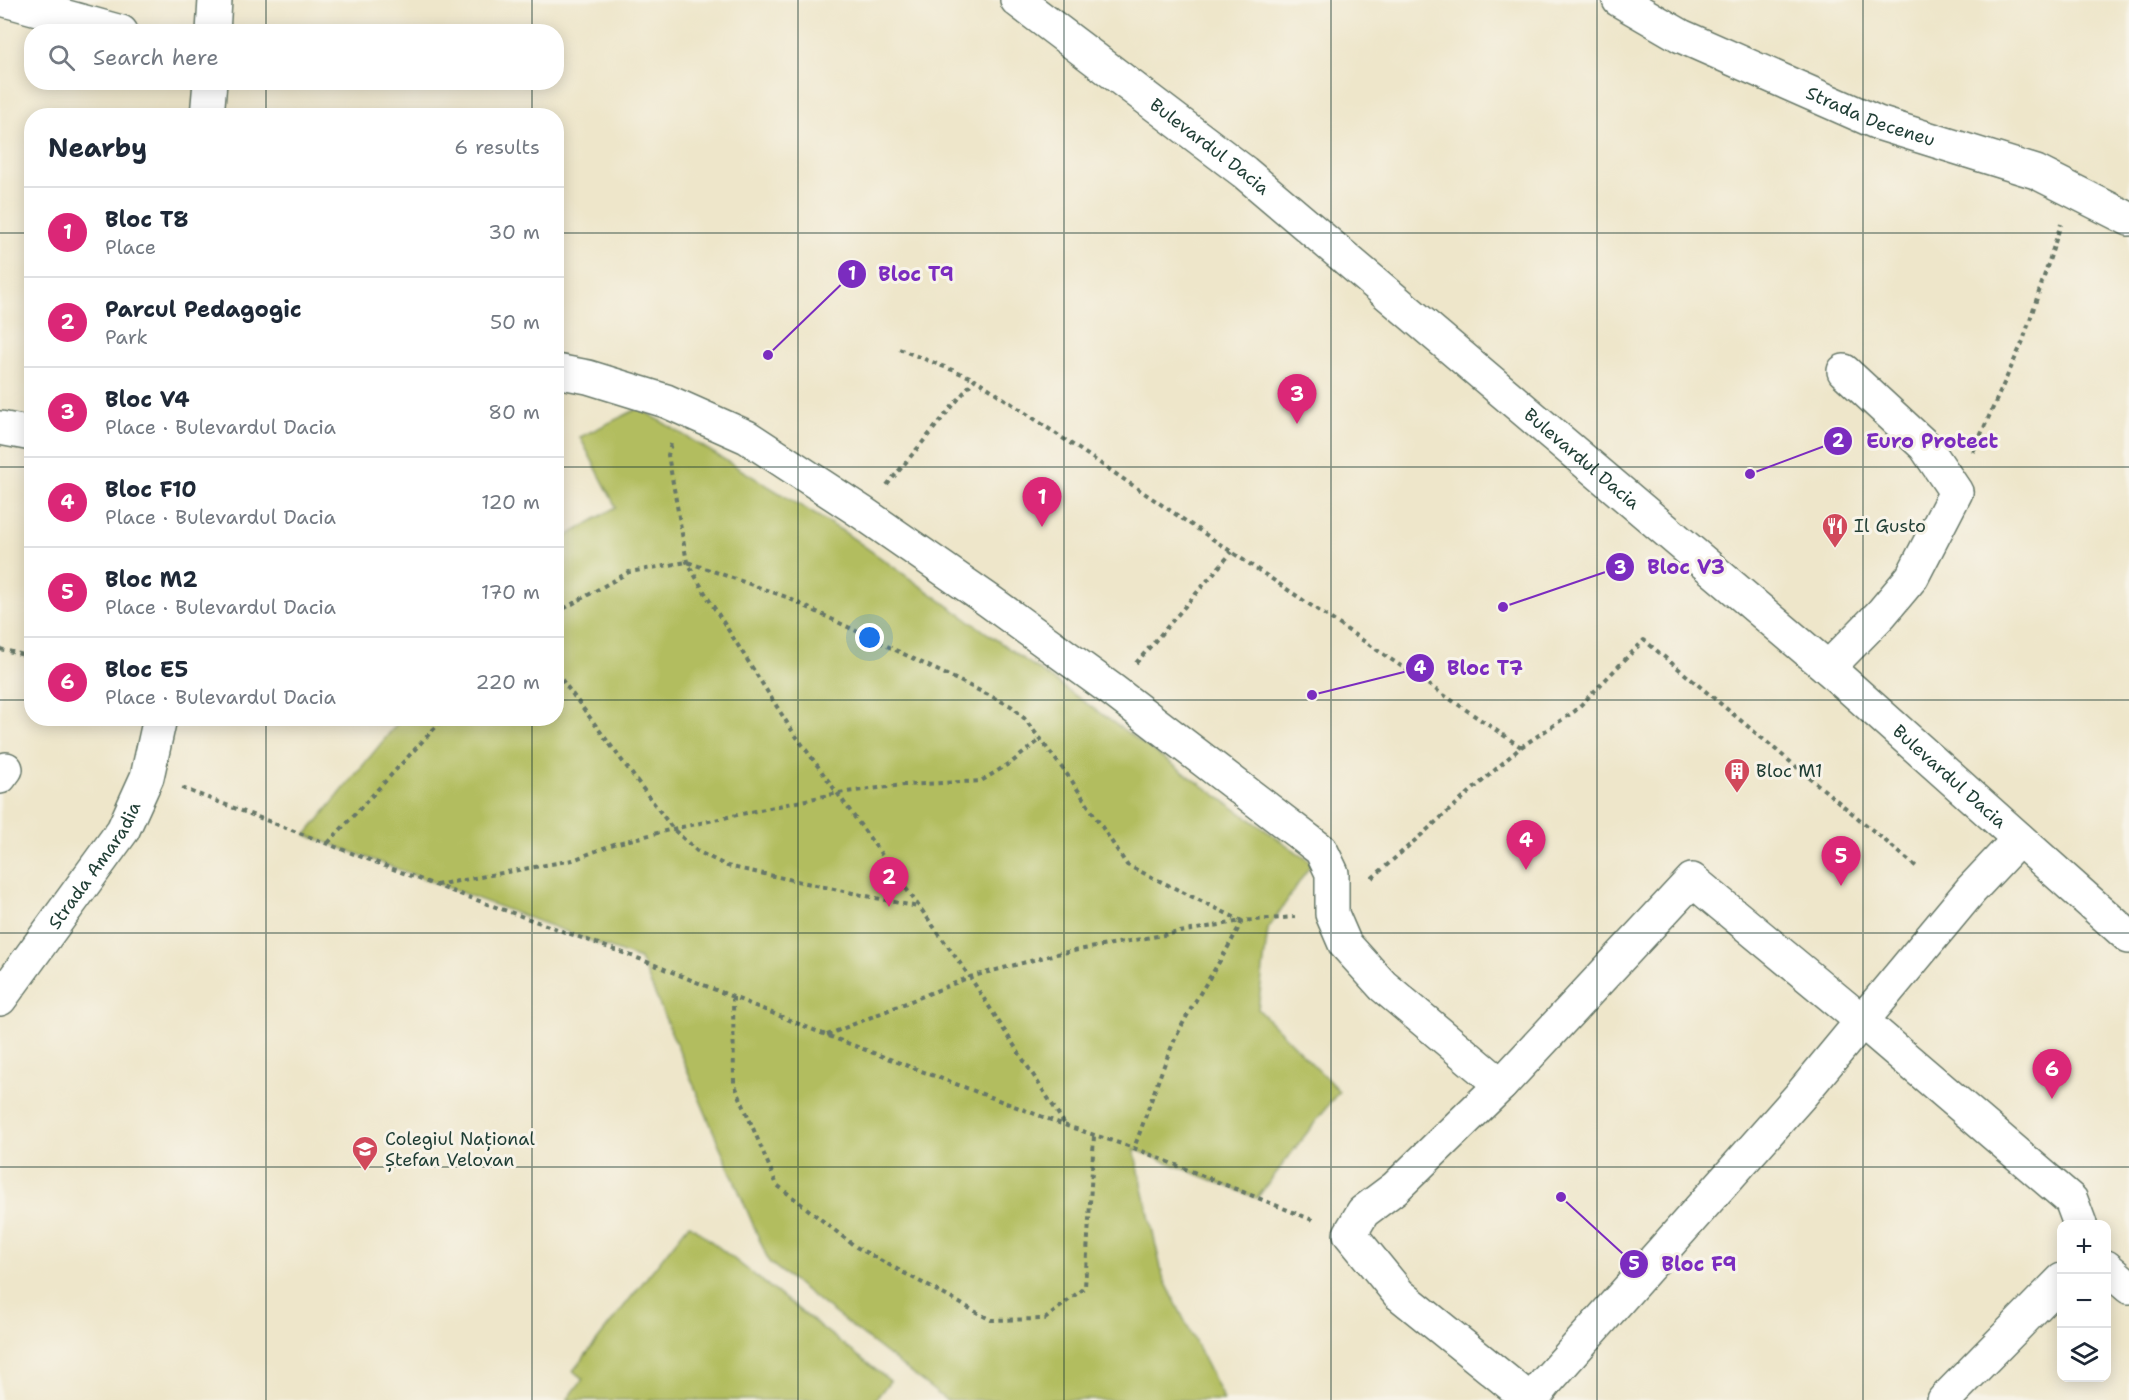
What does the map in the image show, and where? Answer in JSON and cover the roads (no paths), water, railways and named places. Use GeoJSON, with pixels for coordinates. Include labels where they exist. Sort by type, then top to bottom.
{"type":"FeatureCollection","features":[{"type":"Feature","properties":{"kind":"main road"},"geometry":{"type":"LineString","coordinates":[[5,0],[92,24]]}},
{"type":"Feature","properties":{"kind":"main road"},"geometry":{"type":"LineString","coordinates":[[214,24],[215,0]]}},
{"type":"Feature","properties":{"kind":"main road","name":"Bulevardul Dacia"},"geometry":{"type":"LineString","coordinates":[[1017,0],[1244,172],[1828,668],[2129,937]]}},
{"type":"Feature","properties":{"kind":"main road","name":"Strada Deceneu"},"geometry":{"type":"LineString","coordinates":[[1619,0],[1681,36],[1878,123],[2036,172],[2129,219]]}},
{"type":"Feature","properties":{"kind":"main road"},"geometry":{"type":"LineString","coordinates":[[208,108],[209,90]]}},
{"type":"Feature","properties":{"kind":"main road"},"geometry":{"type":"LineString","coordinates":[[1828,668],[1881,614],[1912,577],[1956,492],[1925,446],[1844,371]]}},
{"type":"Feature","properties":{"kind":"main road"},"geometry":{"type":"LineString","coordinates":[[564,372],[588,377],[666,401],[747,437],[863,513],[1112,690],[1321,850],[1332,873],[1332,914],[1345,944],[1383,986],[1500,1085]]}},
{"type":"Feature","properties":{"kind":"main road"},"geometry":{"type":"LineString","coordinates":[[0,428],[24,432]]}},
{"type":"Feature","properties":{"kind":"main road","name":"Strada Amaradia"},"geometry":{"type":"LineString","coordinates":[[4,987],[123,830],[147,777],[158,726]]}},
{"type":"Feature","properties":{"kind":"main road"},"geometry":{"type":"LineString","coordinates":[[2019,840],[1971,890],[1862,1022],[1800,1096],[1531,1400],[1399,1294],[1350,1234],[1363,1212],[1395,1188],[1500,1085],[1692,880],[1862,1022],[2071,1200],[2078,1220]]}},
{"type":"Feature","properties":{"kind":"main road"},"geometry":{"type":"LineString","coordinates":[[2111,1271],[2129,1287]]}},
{"type":"Feature","properties":{"kind":"main road"},"geometry":{"type":"LineString","coordinates":[[1944,1400],[2057,1284]]}},
{"type":"Feature","properties":{"kind":"place","name":"Bloc T9"},"geometry":{"type":"Point","coordinates":[768,355]}},
{"type":"Feature","properties":{"kind":"place","name":"Bloc V4"},"geometry":{"type":"Point","coordinates":[1297,424]}},
{"type":"Feature","properties":{"kind":"place","name":"Euro Protect"},"geometry":{"type":"Point","coordinates":[1750,474]}},
{"type":"Feature","properties":{"kind":"place","name":"Bloc T8"},"geometry":{"type":"Point","coordinates":[1042,527]}},
{"type":"Feature","properties":{"kind":"place","name":"Il Gusto"},"geometry":{"type":"Point","coordinates":[1835,549]}},
{"type":"Feature","properties":{"kind":"place","name":"Bloc V3"},"geometry":{"type":"Point","coordinates":[1503,607]}},
{"type":"Feature","properties":{"kind":"place","name":"Bloc T7"},"geometry":{"type":"Point","coordinates":[1312,695]}},
{"type":"Feature","properties":{"kind":"place","name":"Bloc M1"},"geometry":{"type":"Point","coordinates":[1737,794]}},
{"type":"Feature","properties":{"kind":"place","name":"Bloc F10"},"geometry":{"type":"Point","coordinates":[1526,870]}},
{"type":"Feature","properties":{"kind":"place","name":"Bloc M2"},"geometry":{"type":"Point","coordinates":[1841,886]}},
{"type":"Feature","properties":{"kind":"place","name":"Parcul Pedagogic"},"geometry":{"type":"Point","coordinates":[889,907]}},
{"type":"Feature","properties":{"kind":"place","name":"Bloc E5"},"geometry":{"type":"Point","coordinates":[2052,1099]}},
{"type":"Feature","properties":{"kind":"place","name":"Colegiul Național Ștefan Velovan"},"geometry":{"type":"Point","coordinates":[365,1172]}},
{"type":"Feature","properties":{"kind":"place","name":"Bloc F9"},"geometry":{"type":"Point","coordinates":[1561,1197]}}]}
